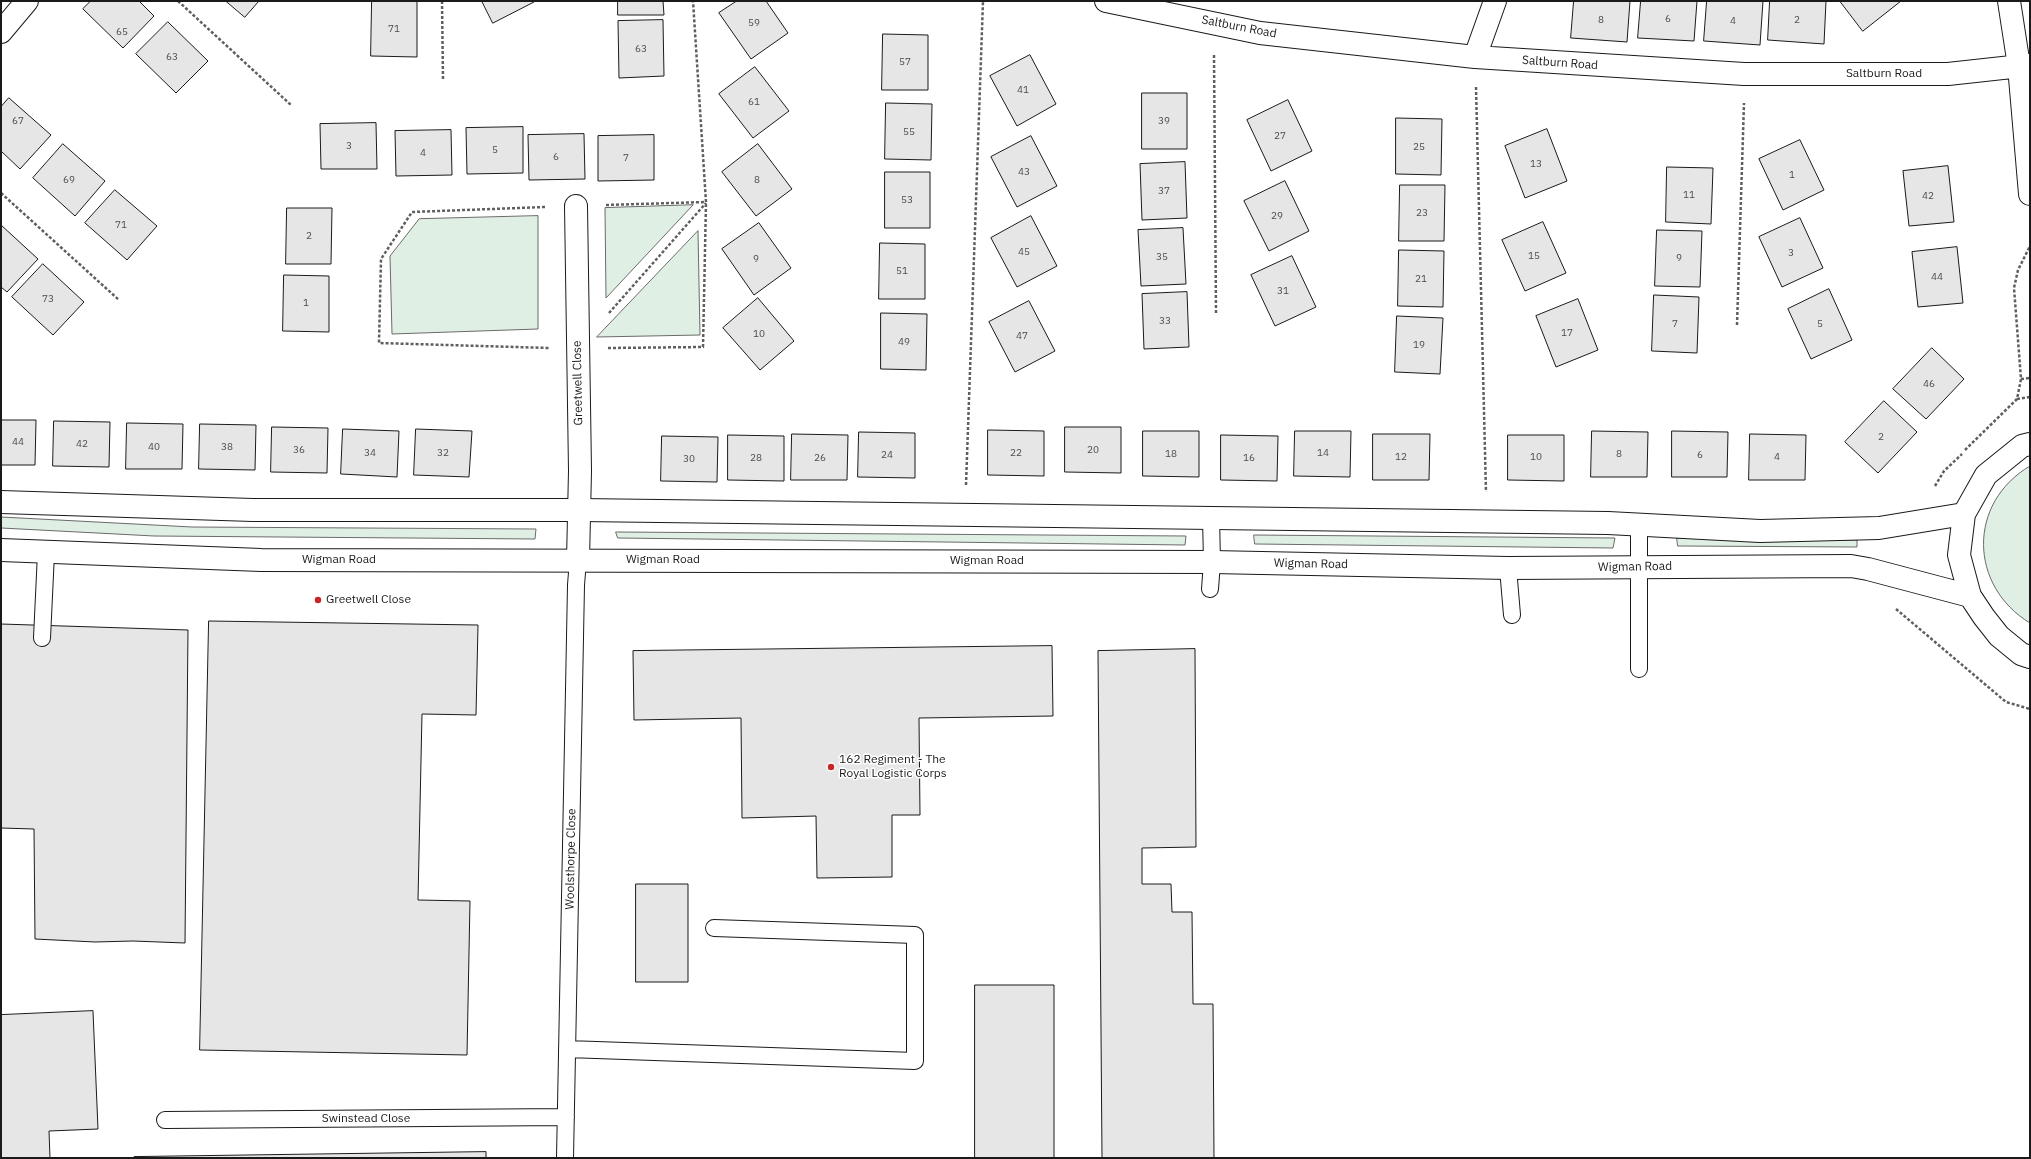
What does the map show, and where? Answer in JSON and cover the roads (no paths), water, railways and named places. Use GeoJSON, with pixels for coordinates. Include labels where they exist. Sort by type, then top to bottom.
{"type":"FeatureCollection","features":[{"type":"Feature","properties":{"kind":"street"},"geometry":{"type":"LineString","coordinates":[[1,32],[27,1]]}},
{"type":"Feature","properties":{"kind":"street","name":"Saltburn Road"},"geometry":{"type":"LineString","coordinates":[[1106,1],[1260,33],[1475,57],[1744,74],[1948,74],[2024,66]]}},
{"type":"Feature","properties":{"kind":"street"},"geometry":{"type":"LineString","coordinates":[[1475,57],[1495,1]]}},
{"type":"Feature","properties":{"kind":"street"},"geometry":{"type":"LineString","coordinates":[[2009,1],[2024,66],[2030,194]]}},
{"type":"Feature","properties":{"kind":"street","name":"Greetwell Close"},"geometry":{"type":"LineString","coordinates":[[576,206],[580,510],[578,560]]}},
{"type":"Feature","properties":{"kind":"street"},"geometry":{"type":"LineString","coordinates":[[2030,444],[2022,446],[1986,475],[1964,514],[1959,555],[1970,596],[1999,636],[2021,654],[2030,657]]}},
{"type":"Feature","properties":{"kind":"street"},"geometry":{"type":"LineString","coordinates":[[1,502],[253,510],[580,510],[965,516],[1211,517],[1638,524],[1760,531],[1879,528],[1964,514]]}},
{"type":"Feature","properties":{"kind":"street","name":"Wigman Road"},"geometry":{"type":"LineString","coordinates":[[1,550],[46,553],[262,560],[1212,562],[1508,568],[1851,566],[1868,569],[1970,596]]}},
{"type":"Feature","properties":{"kind":"lane"},"geometry":{"type":"LineString","coordinates":[[1210,589],[1212,562],[1211,517]]}},
{"type":"Feature","properties":{"kind":"lane"},"geometry":{"type":"LineString","coordinates":[[1638,524],[1639,669]]}},
{"type":"Feature","properties":{"kind":"lane"},"geometry":{"type":"LineString","coordinates":[[42,638],[46,553]]}},
{"type":"Feature","properties":{"kind":"lane","name":"Woolsthorpe Close"},"geometry":{"type":"LineString","coordinates":[[565,1158],[578,560]]}},
{"type":"Feature","properties":{"kind":"lane"},"geometry":{"type":"LineString","coordinates":[[1508,568],[1512,615]]}},
{"type":"Feature","properties":{"kind":"lane"},"geometry":{"type":"LineString","coordinates":[[567,1049],[915,1061],[915,935],[714,928]]}},
{"type":"Feature","properties":{"kind":"lane","name":"Swinstead Close"},"geometry":{"type":"LineString","coordinates":[[165,1120],[566,1117]]}},
{"type":"Feature","properties":{"kind":"place","name":"Greetwell Close"},"geometry":{"type":"Point","coordinates":[318,600]}},
{"type":"Feature","properties":{"kind":"place","name":"162 Regiment - The Royal Logistic Corps"},"geometry":{"type":"Point","coordinates":[831,767]}}]}
